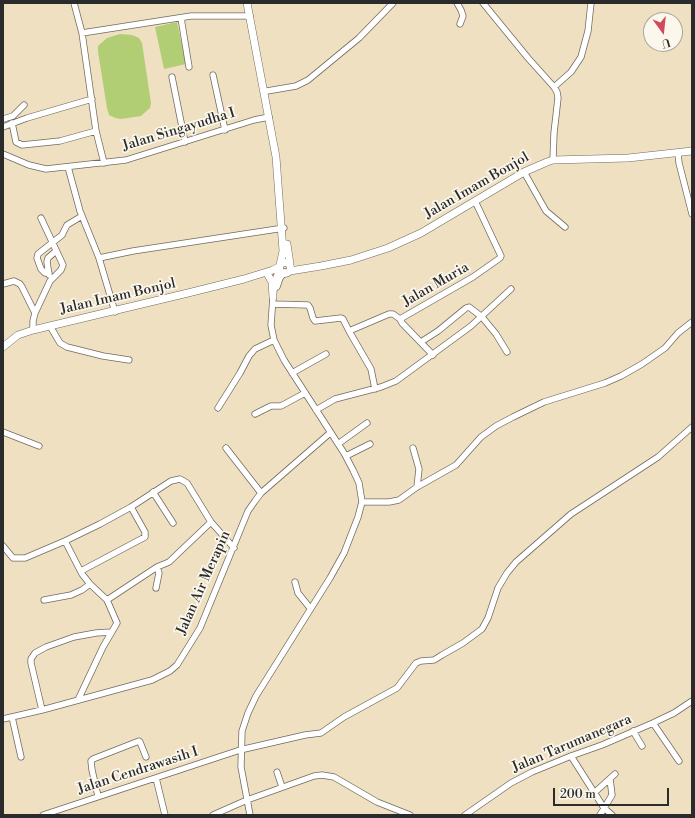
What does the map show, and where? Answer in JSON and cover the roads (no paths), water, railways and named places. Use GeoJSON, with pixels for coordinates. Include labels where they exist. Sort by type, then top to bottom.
{"type":"FeatureCollection","features":[{"type":"Feature","properties":{"kind":"main road"},"geometry":{"type":"LineString","coordinates":[[247,3],[269,118],[283,228]]}},
{"type":"Feature","properties":{"kind":"main road"},"geometry":{"type":"LineString","coordinates":[[251,3],[275,132],[282,189],[284,268]]}},
{"type":"Feature","properties":{"kind":"main road","name":"Jalan Imam Bonjol"},"geometry":{"type":"LineString","coordinates":[[3,347],[18,335],[33,330],[115,312],[244,279],[273,270],[328,265],[351,260],[388,248],[421,233],[524,172],[540,164],[553,160],[620,159],[692,151]]}},
{"type":"Feature","properties":{"kind":"main road","name":"Jalan Imam Bonjol"},"geometry":{"type":"LineString","coordinates":[[244,279],[252,279],[268,275],[284,268]]}},
{"type":"Feature","properties":{"kind":"main road"},"geometry":{"type":"LineString","coordinates":[[268,275],[272,284],[273,301]]}},
{"type":"Feature","properties":{"kind":"street"},"geometry":{"type":"LineString","coordinates":[[74,3],[82,34],[96,131],[104,163]]}},
{"type":"Feature","properties":{"kind":"street"},"geometry":{"type":"LineString","coordinates":[[267,91],[296,86],[308,80],[359,38],[392,3]]}},
{"type":"Feature","properties":{"kind":"street"},"geometry":{"type":"LineString","coordinates":[[457,3],[463,16],[460,24]]}},
{"type":"Feature","properties":{"kind":"street"},"geometry":{"type":"LineString","coordinates":[[484,3],[528,58],[554,87],[558,98],[553,160]]}},
{"type":"Feature","properties":{"kind":"street"},"geometry":{"type":"LineString","coordinates":[[554,87],[571,72],[581,57],[588,31],[591,3]]}},
{"type":"Feature","properties":{"kind":"street"},"geometry":{"type":"LineString","coordinates":[[82,34],[191,16],[250,16]]}},
{"type":"Feature","properties":{"kind":"street"},"geometry":{"type":"LineString","coordinates":[[181,18],[189,67]]}},
{"type":"Feature","properties":{"kind":"street"},"geometry":{"type":"LineString","coordinates":[[214,75],[225,130]]}},
{"type":"Feature","properties":{"kind":"street"},"geometry":{"type":"LineString","coordinates":[[172,77],[180,124],[185,142]]}},
{"type":"Feature","properties":{"kind":"street"},"geometry":{"type":"LineString","coordinates":[[3,127],[56,109],[92,100]]}},
{"type":"Feature","properties":{"kind":"street"},"geometry":{"type":"LineString","coordinates":[[3,119],[13,116],[24,104]]}},
{"type":"Feature","properties":{"kind":"street","name":"Jalan Singayudha I"},"geometry":{"type":"LineString","coordinates":[[3,154],[39,168],[54,169],[104,163],[131,159],[254,120],[269,118]]}},
{"type":"Feature","properties":{"kind":"street"},"geometry":{"type":"LineString","coordinates":[[12,123],[16,142],[22,146],[60,141],[96,131]]}},
{"type":"Feature","properties":{"kind":"street"},"geometry":{"type":"LineString","coordinates":[[678,153],[679,163],[692,214]]}},
{"type":"Feature","properties":{"kind":"street"},"geometry":{"type":"LineString","coordinates":[[68,167],[82,216],[100,258],[115,312]]}},
{"type":"Feature","properties":{"kind":"street"},"geometry":{"type":"LineString","coordinates":[[524,172],[546,211],[565,227]]}},
{"type":"Feature","properties":{"kind":"street","name":"Jalan Muria"},"geometry":{"type":"LineString","coordinates":[[433,355],[402,323],[400,319],[473,277],[500,258],[501,256],[475,201]]}},
{"type":"Feature","properties":{"kind":"street"},"geometry":{"type":"LineString","coordinates":[[49,273],[42,272],[37,258],[38,254],[62,235],[67,225],[82,216]]}},
{"type":"Feature","properties":{"kind":"street"},"geometry":{"type":"LineString","coordinates":[[33,330],[35,313],[50,281],[63,268],[63,263],[52,244],[41,218]]}},
{"type":"Feature","properties":{"kind":"street"},"geometry":{"type":"LineString","coordinates":[[100,258],[133,251],[220,239],[283,228]]}},
{"type":"Feature","properties":{"kind":"street"},"geometry":{"type":"LineString","coordinates":[[50,281],[47,262],[48,258],[56,251]]}},
{"type":"Feature","properties":{"kind":"street"},"geometry":{"type":"LineString","coordinates":[[250,815],[241,767],[240,750],[242,731],[248,713],[256,696],[330,578],[347,546],[362,502],[361,489],[346,456],[281,356],[274,340],[271,325],[276,277],[284,268]]}},
{"type":"Feature","properties":{"kind":"street"},"geometry":{"type":"LineString","coordinates":[[3,284],[14,281],[20,284],[35,313]]}},
{"type":"Feature","properties":{"kind":"street"},"geometry":{"type":"LineString","coordinates":[[316,410],[335,399],[374,389],[396,381],[433,355],[482,317],[511,289]]}},
{"type":"Feature","properties":{"kind":"street"},"geometry":{"type":"LineString","coordinates":[[273,301],[308,305],[315,321],[342,318],[372,370],[374,389]]}},
{"type":"Feature","properties":{"kind":"street"},"geometry":{"type":"LineString","coordinates":[[421,342],[445,326],[466,308],[470,307],[482,317],[496,334],[507,352]]}},
{"type":"Feature","properties":{"kind":"street"},"geometry":{"type":"LineString","coordinates":[[349,331],[389,314],[393,314],[400,319]]}},
{"type":"Feature","properties":{"kind":"street"},"geometry":{"type":"LineString","coordinates":[[362,502],[396,501],[417,487],[456,465],[481,437],[496,426],[544,402],[605,383],[621,376],[665,348],[678,333],[692,322]]}},
{"type":"Feature","properties":{"kind":"street"},"geometry":{"type":"LineString","coordinates":[[50,326],[60,343],[67,348],[129,360]]}},
{"type":"Feature","properties":{"kind":"street"},"geometry":{"type":"LineString","coordinates":[[218,408],[249,356],[255,349],[274,340]]}},
{"type":"Feature","properties":{"kind":"street"},"geometry":{"type":"LineString","coordinates":[[292,373],[326,354]]}},
{"type":"Feature","properties":{"kind":"street"},"geometry":{"type":"LineString","coordinates":[[255,414],[271,406],[281,406],[305,393]]}},
{"type":"Feature","properties":{"kind":"street"},"geometry":{"type":"LineString","coordinates":[[338,444],[367,423]]}},
{"type":"Feature","properties":{"kind":"street","name":"Jalan Cendrawasih I"},"geometry":{"type":"LineString","coordinates":[[43,815],[240,750],[305,735],[321,733],[344,717],[396,688],[416,663],[434,660],[463,643],[482,629],[486,624],[498,588],[516,562],[571,514],[658,457],[692,426]]}},
{"type":"Feature","properties":{"kind":"street"},"geometry":{"type":"LineString","coordinates":[[3,432],[39,446]]}},
{"type":"Feature","properties":{"kind":"street","name":"Jalan Air Merapin"},"geometry":{"type":"LineString","coordinates":[[3,719],[152,680],[170,671],[177,665],[200,628],[248,511],[261,493],[330,433]]}},
{"type":"Feature","properties":{"kind":"street"},"geometry":{"type":"LineString","coordinates":[[346,456],[370,444]]}},
{"type":"Feature","properties":{"kind":"street"},"geometry":{"type":"LineString","coordinates":[[226,448],[261,493]]}},
{"type":"Feature","properties":{"kind":"street"},"geometry":{"type":"LineString","coordinates":[[413,448],[420,469],[417,487]]}},
{"type":"Feature","properties":{"kind":"street"},"geometry":{"type":"LineString","coordinates":[[3,546],[12,558],[21,559],[65,541],[100,524],[131,507],[171,480],[180,479],[191,488],[211,522],[234,548]]}},
{"type":"Feature","properties":{"kind":"street"},"geometry":{"type":"LineString","coordinates":[[153,492],[173,523]]}},
{"type":"Feature","properties":{"kind":"street"},"geometry":{"type":"LineString","coordinates":[[81,571],[145,537],[145,532],[131,507]]}},
{"type":"Feature","properties":{"kind":"street"},"geometry":{"type":"LineString","coordinates":[[107,600],[157,567],[169,562],[211,522]]}},
{"type":"Feature","properties":{"kind":"street"},"geometry":{"type":"LineString","coordinates":[[65,541],[81,571],[90,584],[107,600],[116,623],[78,700]]}},
{"type":"Feature","properties":{"kind":"street"},"geometry":{"type":"LineString","coordinates":[[156,588],[159,573],[157,567]]}},
{"type":"Feature","properties":{"kind":"street"},"geometry":{"type":"LineString","coordinates":[[295,582],[298,593],[310,608]]}},
{"type":"Feature","properties":{"kind":"street"},"geometry":{"type":"LineString","coordinates":[[44,600],[71,595],[90,584]]}},
{"type":"Feature","properties":{"kind":"street"},"geometry":{"type":"LineString","coordinates":[[42,710],[31,663],[31,659],[35,653],[46,647],[74,637],[111,632]]}},
{"type":"Feature","properties":{"kind":"street","name":"Jalan Tarumanegara"},"geometry":{"type":"LineString","coordinates":[[465,815],[511,783],[532,772],[602,745],[653,723],[674,713],[692,701]]}},
{"type":"Feature","properties":{"kind":"street"},"geometry":{"type":"LineString","coordinates":[[12,717],[21,757]]}},
{"type":"Feature","properties":{"kind":"street"},"geometry":{"type":"LineString","coordinates":[[653,723],[679,761]]}},
{"type":"Feature","properties":{"kind":"street"},"geometry":{"type":"LineString","coordinates":[[634,731],[642,746]]}},
{"type":"Feature","properties":{"kind":"street"},"geometry":{"type":"LineString","coordinates":[[98,796],[92,770],[92,759],[139,741],[146,757]]}},
{"type":"Feature","properties":{"kind":"street"},"geometry":{"type":"LineString","coordinates":[[571,756],[604,808],[612,815]]}},
{"type":"Feature","properties":{"kind":"street"},"geometry":{"type":"LineString","coordinates":[[277,772],[282,788]]}},
{"type":"Feature","properties":{"kind":"street"},"geometry":{"type":"LineString","coordinates":[[594,793],[615,774]]}},
{"type":"Feature","properties":{"kind":"street"},"geometry":{"type":"LineString","coordinates":[[213,815],[247,800],[314,776],[326,775],[334,777],[377,802],[410,815]]}},
{"type":"Feature","properties":{"kind":"street"},"geometry":{"type":"LineString","coordinates":[[156,778],[165,815]]}},
{"type":"Feature","properties":{"kind":"street"},"geometry":{"type":"LineString","coordinates":[[600,815],[612,795],[610,779]]}}]}
